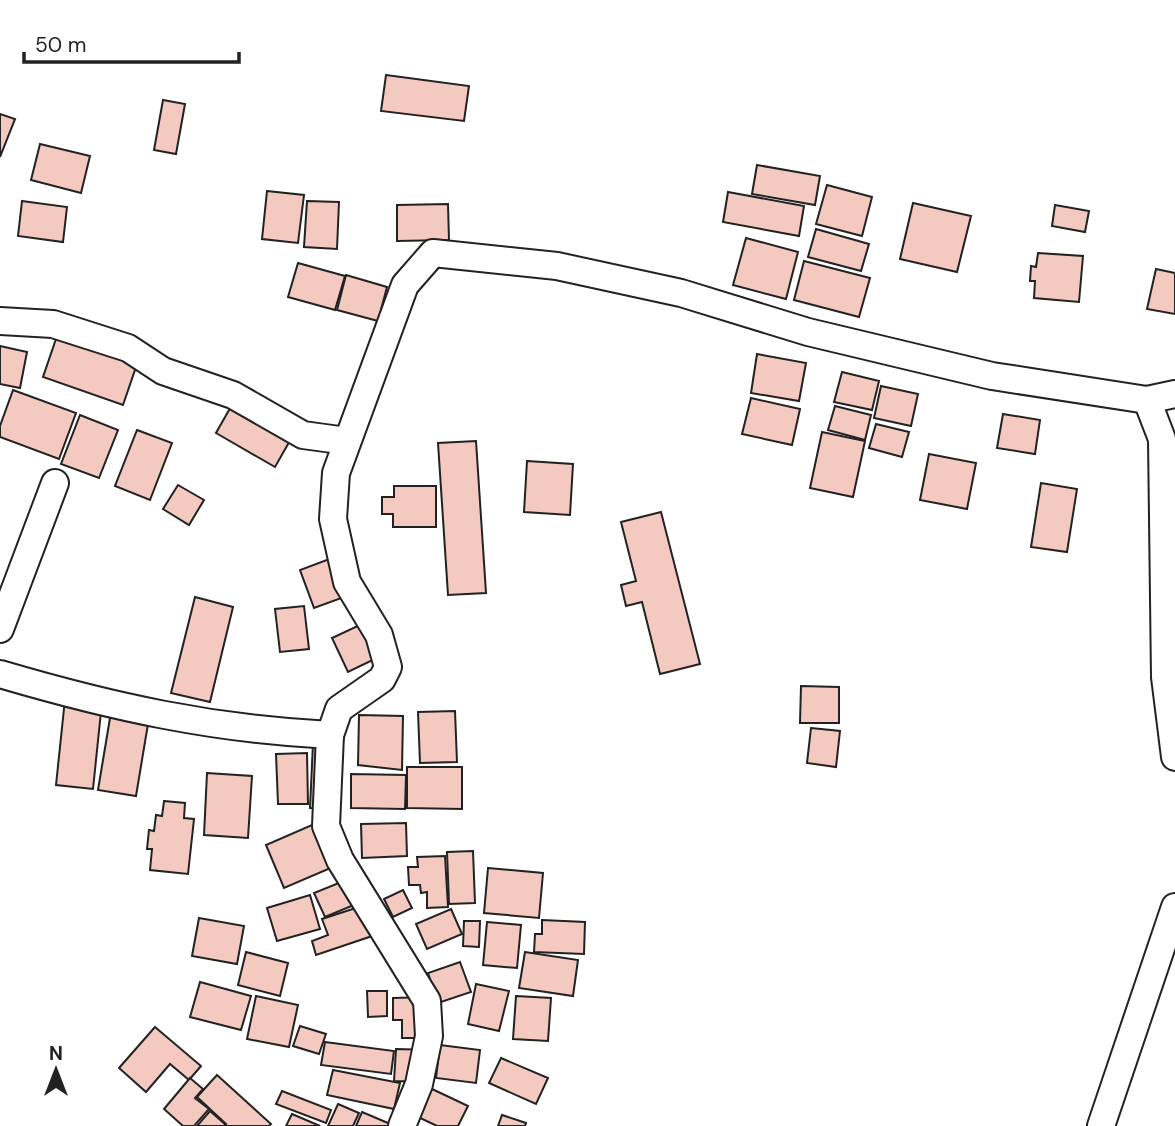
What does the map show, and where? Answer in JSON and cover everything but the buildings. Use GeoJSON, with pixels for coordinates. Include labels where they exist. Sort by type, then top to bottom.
{"type":"FeatureCollection","features":[{"type":"Feature","properties":{"kind":"street"},"geometry":{"type":"LineString","coordinates":[[402,1126],[419,1084],[429,1036],[427,1001],[340,860],[326,826],[330,735],[339,709],[382,679],[388,667],[379,635],[346,582],[333,519],[336,473],[405,285],[433,253],[557,265],[681,293],[808,332],[979,373],[1147,400],[1175,394]]}},
{"type":"Feature","properties":{"kind":"street"},"geometry":{"type":"LineString","coordinates":[[0,321],[53,324],[128,348],[163,371],[233,395],[303,435],[346,442]]}},
{"type":"Feature","properties":{"kind":"street"},"geometry":{"type":"LineString","coordinates":[[1147,400],[1162,439],[1165,677],[1175,757]]}},
{"type":"Feature","properties":{"kind":"street"},"geometry":{"type":"LineString","coordinates":[[0,629],[55,483]]}},
{"type":"Feature","properties":{"kind":"street"},"geometry":{"type":"LineString","coordinates":[[0,674],[112,705],[195,723],[266,732],[330,735]]}},
{"type":"Feature","properties":{"kind":"street"},"geometry":{"type":"LineString","coordinates":[[1101,1126],[1175,907]]}}]}
